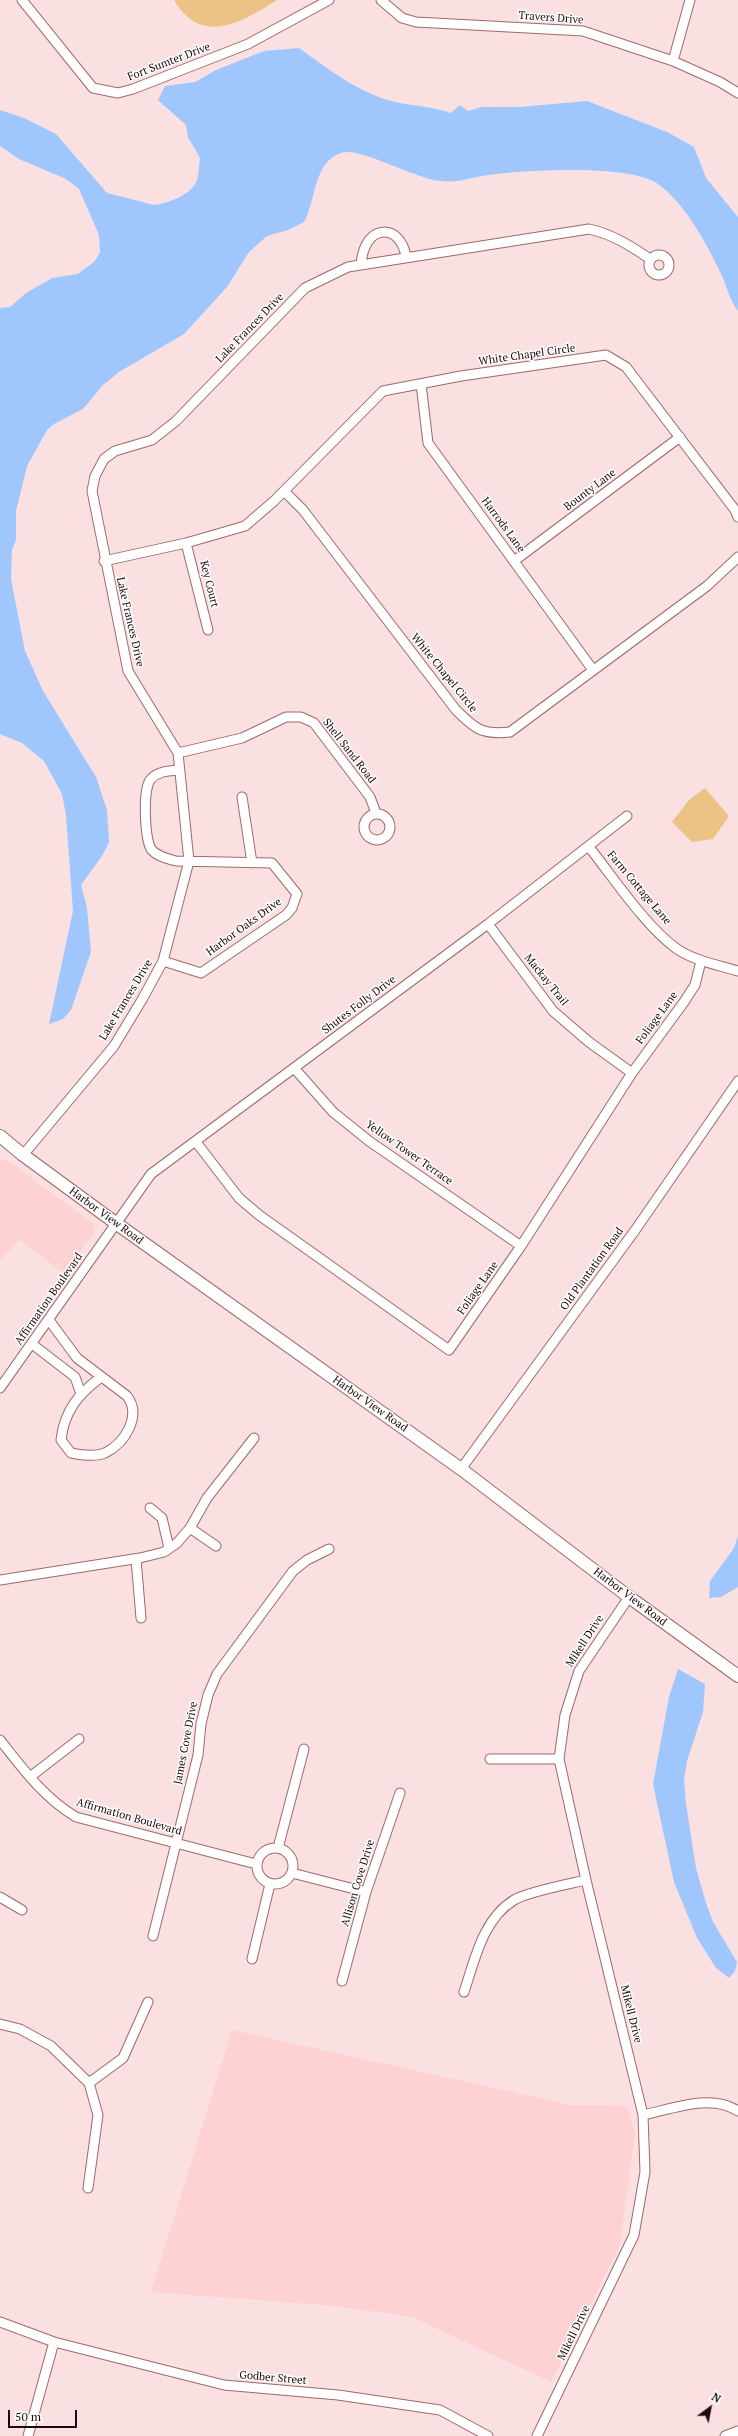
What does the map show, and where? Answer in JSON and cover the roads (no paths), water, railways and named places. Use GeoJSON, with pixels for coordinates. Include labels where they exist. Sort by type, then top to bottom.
{"type":"FeatureCollection","features":[{"type":"Feature","properties":{"kind":"main road","name":"Harbor View Road"},"geometry":{"type":"LineString","coordinates":[[0,1136],[23,1155],[117,1224],[461,1469],[629,1597],[738,1676]]}},
{"type":"Feature","properties":{"kind":"street","name":"Fort Sumter Drive"},"geometry":{"type":"LineString","coordinates":[[22,0],[92,88],[118,93],[133,89],[248,44],[329,0]]}},
{"type":"Feature","properties":{"kind":"street","name":"Travers Drive"},"geometry":{"type":"LineString","coordinates":[[381,0],[402,18],[416,22],[582,31],[673,61],[720,82],[738,93]]}},
{"type":"Feature","properties":{"kind":"street"},"geometry":{"type":"LineString","coordinates":[[673,61],[690,0]]}},
{"type":"Feature","properties":{"kind":"street","name":"Lake Frances Drive"},"geometry":{"type":"LineString","coordinates":[[23,1155],[114,1046],[163,960],[188,861],[178,753],[128,671],[104,560],[92,492],[95,476],[104,459],[115,451],[152,440],[176,422],[305,288],[348,267],[589,229],[600,231],[627,243],[650,259]]}},
{"type":"Feature","properties":{"kind":"street"},"geometry":{"type":"LineString","coordinates":[[361,264],[364,244],[373,234],[381,232],[393,236],[400,242],[405,248],[406,257]]}},
{"type":"Feature","properties":{"kind":"street","name":"White Chapel Circle"},"geometry":{"type":"LineString","coordinates":[[104,560],[186,544],[246,526],[284,491],[383,391],[606,355],[626,367],[735,510],[738,517]]}},
{"type":"Feature","properties":{"kind":"street","name":"Harrods Lane"},"geometry":{"type":"LineString","coordinates":[[421,384],[428,443],[593,670]]}},
{"type":"Feature","properties":{"kind":"street","name":"Bounty Lane"},"geometry":{"type":"LineString","coordinates":[[514,561],[680,437]]}},
{"type":"Feature","properties":{"kind":"street","name":"White Chapel Circle"},"geometry":{"type":"LineString","coordinates":[[284,491],[303,510],[456,710],[474,727],[491,734],[510,732],[707,586],[738,557]]}},
{"type":"Feature","properties":{"kind":"street","name":"Key Court"},"geometry":{"type":"LineString","coordinates":[[186,544],[208,630]]}},
{"type":"Feature","properties":{"kind":"street","name":"Shell Sand Road"},"geometry":{"type":"LineString","coordinates":[[178,753],[242,738],[286,717],[301,717],[314,723],[370,797],[376,813]]}},
{"type":"Feature","properties":{"kind":"street","name":"Harbor Oaks Drive"},"geometry":{"type":"LineString","coordinates":[[163,960],[200,973],[286,915],[292,908],[297,894],[272,863],[188,861],[164,858],[152,850],[147,835],[145,794],[149,780],[159,772],[180,770]]}},
{"type":"Feature","properties":{"kind":"street"},"geometry":{"type":"LineString","coordinates":[[242,797],[252,863]]}},
{"type":"Feature","properties":{"kind":"street","name":"Shutes Folly Drive"},"geometry":{"type":"LineString","coordinates":[[117,1224],[151,1174],[488,924],[627,816]]}},
{"type":"Feature","properties":{"kind":"street","name":"Farm Cottage Lane"},"geometry":{"type":"LineString","coordinates":[[589,847],[651,925],[678,949],[701,961],[738,971]]}},
{"type":"Feature","properties":{"kind":"street","name":"Mackay Trail"},"geometry":{"type":"LineString","coordinates":[[488,924],[553,1011],[589,1042],[632,1073]]}},
{"type":"Feature","properties":{"kind":"street","name":"Foliage Lane"},"geometry":{"type":"LineString","coordinates":[[196,1142],[239,1198],[259,1215],[449,1350],[522,1246],[632,1073],[688,996],[695,985],[701,961]]}},
{"type":"Feature","properties":{"kind":"street","name":"Yellow Tower Terrace"},"geometry":{"type":"LineString","coordinates":[[294,1068],[333,1112],[368,1141],[522,1246]]}},
{"type":"Feature","properties":{"kind":"street","name":"Old Plantation Road"},"geometry":{"type":"LineString","coordinates":[[461,1469],[636,1229],[738,1081]]}},
{"type":"Feature","properties":{"kind":"street","name":"Affirmation Boulevard"},"geometry":{"type":"LineString","coordinates":[[0,1388],[117,1224]]}},
{"type":"Feature","properties":{"kind":"street"},"geometry":{"type":"LineString","coordinates":[[49,1320],[77,1358],[90,1367],[100,1378],[127,1396],[133,1404],[135,1414],[124,1437],[105,1453],[84,1456],[71,1453],[61,1440],[62,1425],[66,1414],[81,1394],[100,1378]]}},
{"type":"Feature","properties":{"kind":"street"},"geometry":{"type":"LineString","coordinates":[[32,1344],[76,1377],[81,1394]]}},
{"type":"Feature","properties":{"kind":"street"},"geometry":{"type":"LineString","coordinates":[[0,1580],[136,1559],[164,1552],[177,1543],[190,1528],[207,1498],[254,1438]]}},
{"type":"Feature","properties":{"kind":"street"},"geometry":{"type":"LineString","coordinates":[[150,1508],[162,1518],[169,1548]]}},
{"type":"Feature","properties":{"kind":"street"},"geometry":{"type":"LineString","coordinates":[[190,1528],[216,1546]]}},
{"type":"Feature","properties":{"kind":"street","name":"James Cove Drive"},"geometry":{"type":"LineString","coordinates":[[153,1936],[198,1755],[201,1724],[208,1696],[217,1674],[293,1570],[307,1560],[329,1550]]}},
{"type":"Feature","properties":{"kind":"street"},"geometry":{"type":"LineString","coordinates":[[136,1559],[141,1618]]}},
{"type":"Feature","properties":{"kind":"street","name":"Mikell Drive"},"geometry":{"type":"LineString","coordinates":[[537,2436],[634,2235],[645,2172],[643,2115],[586,1880],[560,1759],[565,1715],[579,1671],[629,1597]]}},
{"type":"Feature","properties":{"kind":"street"},"geometry":{"type":"LineString","coordinates":[[30,1777],[78,1739]]}},
{"type":"Feature","properties":{"kind":"street","name":"Affirmation Boulevard"},"geometry":{"type":"LineString","coordinates":[[0,1740],[52,1801],[76,1817],[256,1864]]}},
{"type":"Feature","properties":{"kind":"street"},"geometry":{"type":"LineString","coordinates":[[278,1848],[304,1749]]}},
{"type":"Feature","properties":{"kind":"street"},"geometry":{"type":"LineString","coordinates":[[490,1759],[560,1759]]}},
{"type":"Feature","properties":{"kind":"street","name":"Allison Cove Drive"},"geometry":{"type":"LineString","coordinates":[[342,1981],[366,1892],[400,1793]]}},
{"type":"Feature","properties":{"kind":"street"},"geometry":{"type":"LineString","coordinates":[[278,1848],[290,1856],[293,1864],[292,1873],[287,1880],[279,1884],[270,1884],[260,1876],[256,1864],[259,1855],[266,1849],[278,1848]]}},
{"type":"Feature","properties":{"kind":"street"},"geometry":{"type":"LineString","coordinates":[[292,1873],[366,1892]]}},
{"type":"Feature","properties":{"kind":"street"},"geometry":{"type":"LineString","coordinates":[[464,1992],[481,1940],[496,1914],[515,1899],[586,1880]]}},
{"type":"Feature","properties":{"kind":"street"},"geometry":{"type":"LineString","coordinates":[[252,1959],[270,1884]]}},
{"type":"Feature","properties":{"kind":"street"},"geometry":{"type":"LineString","coordinates":[[0,1897],[22,1910]]}},
{"type":"Feature","properties":{"kind":"street"},"geometry":{"type":"LineString","coordinates":[[89,2083],[123,2058],[148,2002]]}},
{"type":"Feature","properties":{"kind":"street"},"geometry":{"type":"LineString","coordinates":[[0,2024],[20,2029],[51,2046],[89,2083],[98,2115],[88,2188]]}},
{"type":"Feature","properties":{"kind":"street"},"geometry":{"type":"LineString","coordinates":[[643,2115],[707,2102],[733,2107],[738,2111]]}},
{"type":"Feature","properties":{"kind":"street","name":"Godber Street"},"geometry":{"type":"LineString","coordinates":[[0,2322],[54,2342],[224,2385],[338,2395],[440,2410],[488,2436]]}},
{"type":"Feature","properties":{"kind":"street"},"geometry":{"type":"LineString","coordinates":[[28,2436],[54,2342]]}},
{"type":"Feature","properties":{"kind":"street"},"geometry":{"type":"LineString","coordinates":[[725,2436],[738,2431]]}},
{"type":"Feature","properties":{"kind":"water"},"geometry":{"type":"Polygon","coordinates":[[[299,48],[347,81],[386,100],[451,113],[460,105],[468,111],[481,107],[520,107],[587,101],[667,132],[694,147],[706,178],[738,217],[738,311],[731,300],[723,278],[711,253],[696,227],[678,203],[668,193],[658,184],[644,178],[625,173],[550,170],[505,173],[460,181],[441,181],[418,175],[361,154],[349,152],[341,153],[332,158],[325,165],[320,174],[316,183],[308,214],[304,222],[288,230],[267,236],[249,252],[227,287],[184,334],[119,372],[103,385],[83,409],[54,424],[47,430],[27,466],[16,511],[16,540],[12,550],[11,579],[25,651],[43,691],[96,777],[107,810],[109,842],[102,856],[81,885],[87,908],[91,952],[71,1010],[63,1019],[49,1024],[73,911],[66,815],[62,794],[44,761],[22,743],[0,734],[0,308],[10,307],[26,293],[52,278],[78,274],[95,261],[100,252],[99,235],[79,189],[66,179],[19,159],[0,146],[0,110],[24,118],[56,134],[107,193],[154,205],[159,204],[185,194],[195,185],[198,177],[200,158],[188,137],[186,125],[158,100],[165,86],[195,82],[216,70],[264,51],[299,48]]]}},
{"type":"Feature","properties":{"kind":"water"},"geometry":{"type":"Polygon","coordinates":[[[738,1536],[738,1587],[721,1597],[709,1598],[710,1581],[734,1548],[738,1536]]]}},
{"type":"Feature","properties":{"kind":"water"},"geometry":{"type":"Polygon","coordinates":[[[678,1669],[705,1684],[703,1712],[687,1761],[684,1780],[686,1804],[696,1868],[706,1903],[713,1922],[737,1962],[735,1971],[729,1978],[716,1968],[697,1938],[674,1882],[653,1784],[669,1697],[678,1669]]]}}]}
